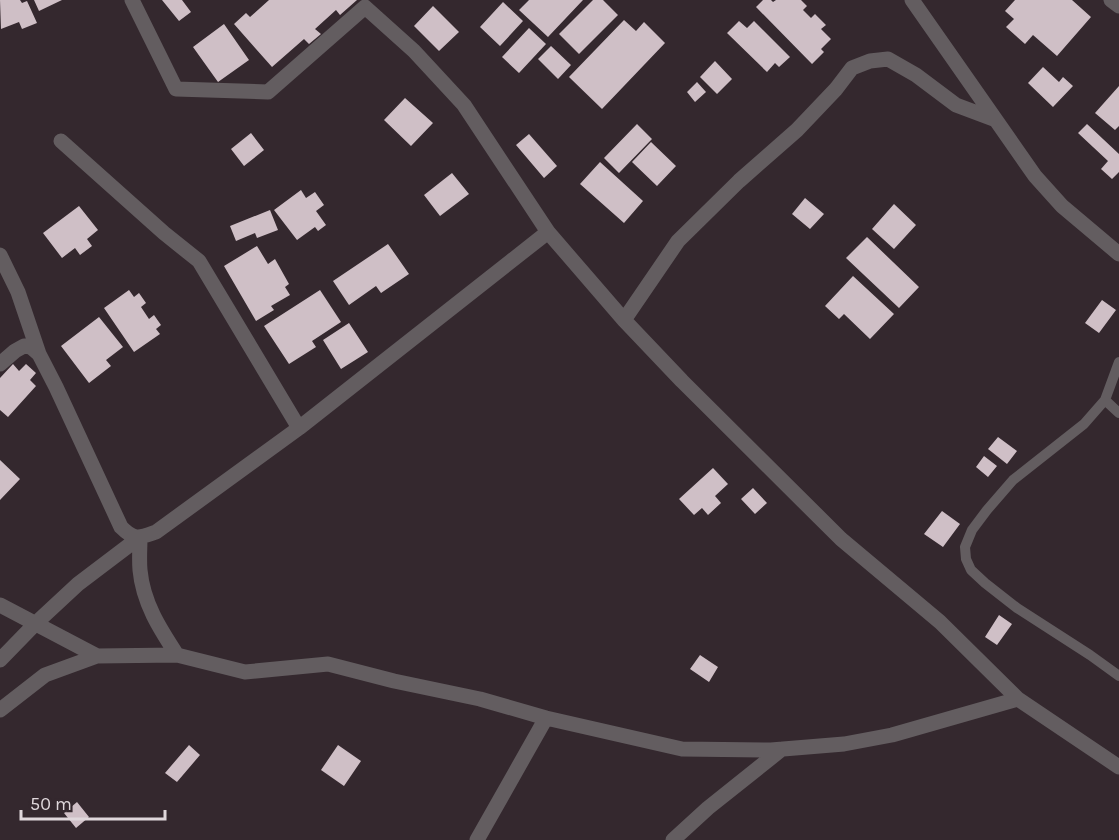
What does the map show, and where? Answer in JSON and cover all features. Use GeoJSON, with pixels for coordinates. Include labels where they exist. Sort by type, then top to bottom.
{"type":"FeatureCollection","features":[{"type":"Feature","properties":{"kind":"street"},"geometry":{"type":"LineString","coordinates":[[132,0],[177,89],[268,92],[365,7],[414,51],[464,105],[548,232],[624,320],[682,381],[841,539],[940,622],[1018,699],[1119,767]]}},
{"type":"Feature","properties":{"kind":"street"},"geometry":{"type":"LineString","coordinates":[[912,0],[1035,176],[1062,206],[1119,254]]}},
{"type":"Feature","properties":{"kind":"street"},"geometry":{"type":"LineString","coordinates":[[1111,0],[1119,6]]}},
{"type":"Feature","properties":{"kind":"street"},"geometry":{"type":"LineString","coordinates":[[624,320],[678,241],[739,181],[797,130],[836,89],[852,68],[870,61],[888,59],[916,75],[956,105],[996,120]]}},
{"type":"Feature","properties":{"kind":"street"},"geometry":{"type":"LineString","coordinates":[[61,141],[164,233],[199,261],[299,428]]}},
{"type":"Feature","properties":{"kind":"street"},"geometry":{"type":"LineString","coordinates":[[0,660],[78,584],[140,537],[156,532],[299,428],[548,232]]}},
{"type":"Feature","properties":{"kind":"street"},"geometry":{"type":"LineString","coordinates":[[0,255],[18,292],[39,354],[122,527],[129,535],[140,537]]}},
{"type":"Feature","properties":{"kind":"street"},"geometry":{"type":"LineString","coordinates":[[0,364],[24,346],[32,348],[39,354]]}},
{"type":"Feature","properties":{"kind":"street"},"geometry":{"type":"LineString","coordinates":[[140,537],[140,570],[146,598],[156,623],[177,655]]}},
{"type":"Feature","properties":{"kind":"street"},"geometry":{"type":"LineString","coordinates":[[0,605],[97,656]]}},
{"type":"Feature","properties":{"kind":"street"},"geometry":{"type":"LineString","coordinates":[[0,710],[45,675],[97,656],[177,655],[245,672],[328,664],[682,749],[782,749],[844,744],[892,735],[1018,699]]}},
{"type":"Feature","properties":{"kind":"street"},"geometry":{"type":"LineString","coordinates":[[477,840],[546,718]]}},
{"type":"Feature","properties":{"kind":"street"},"geometry":{"type":"LineString","coordinates":[[673,840],[708,808],[782,749]]}},
{"type":"Feature","properties":{"kind":"lane"},"geometry":{"type":"LineString","coordinates":[[1119,362],[1105,400],[1084,424],[1013,480],[972,530],[965,547],[966,559],[971,570],[985,583],[1017,608],[1119,676]]}},
{"type":"Feature","properties":{"kind":"lane"},"geometry":{"type":"LineString","coordinates":[[1105,400],[1119,413]]}},
{"type":"Feature","properties":{"kind":"building"},"geometry":{"type":"Polygon","coordinates":[[[0,0],[20,0],[22,3],[27,1],[37,23],[22,29],[19,22],[1,29],[0,0]]]}},
{"type":"Feature","properties":{"kind":"building"},"geometry":{"type":"Polygon","coordinates":[[[34,0],[62,0],[39,11],[34,0]]]}},
{"type":"Feature","properties":{"kind":"building"},"geometry":{"type":"Polygon","coordinates":[[[162,0],[182,0],[191,12],[179,21],[162,0]]]}},
{"type":"Feature","properties":{"kind":"building"},"geometry":{"type":"Polygon","coordinates":[[[269,0],[357,0],[340,15],[336,10],[315,29],[321,34],[309,44],[304,39],[272,67],[234,24],[246,13],[250,17],[269,0]]]}},
{"type":"Feature","properties":{"kind":"building"},"geometry":{"type":"Polygon","coordinates":[[[529,0],[583,0],[548,37],[519,10],[529,0]]]}},
{"type":"Feature","properties":{"kind":"building"},"geometry":{"type":"Polygon","coordinates":[[[593,0],[603,0],[618,15],[579,54],[559,34],[593,0]]]}},
{"type":"Feature","properties":{"kind":"building"},"geometry":{"type":"Polygon","coordinates":[[[763,0],[773,2],[801,0],[807,6],[803,10],[811,18],[815,14],[826,25],[821,29],[831,39],[821,49],[824,52],[812,64],[756,7],[763,0]]]}},
{"type":"Feature","properties":{"kind":"building"},"geometry":{"type":"Polygon","coordinates":[[[1015,0],[1072,0],[1091,17],[1057,56],[1033,35],[1025,44],[1006,27],[1014,19],[1005,11],[1015,0]]]}},
{"type":"Feature","properties":{"kind":"building"},"geometry":{"type":"Polygon","coordinates":[[[503,2],[523,21],[500,46],[480,27],[503,2]]]}},
{"type":"Feature","properties":{"kind":"building"},"geometry":{"type":"Polygon","coordinates":[[[433,6],[459,32],[439,51],[414,26],[433,6]]]}},
{"type":"Feature","properties":{"kind":"building"},"geometry":{"type":"Polygon","coordinates":[[[624,20],[636,31],[644,22],[665,43],[602,109],[569,77],[624,20]]]}},
{"type":"Feature","properties":{"kind":"building"},"geometry":{"type":"Polygon","coordinates":[[[739,21],[747,28],[754,21],[790,57],[779,67],[775,63],[767,72],[727,33],[739,21]]]}},
{"type":"Feature","properties":{"kind":"building"},"geometry":{"type":"Polygon","coordinates":[[[224,24],[249,60],[218,82],[193,47],[224,24]]]}},
{"type":"Feature","properties":{"kind":"building"},"geometry":{"type":"Polygon","coordinates":[[[529,28],[546,44],[519,73],[502,57],[529,28]]]}},
{"type":"Feature","properties":{"kind":"building"},"geometry":{"type":"Polygon","coordinates":[[[551,46],[571,65],[558,79],[538,59],[551,46]]]}},
{"type":"Feature","properties":{"kind":"building"},"geometry":{"type":"Polygon","coordinates":[[[715,61],[732,79],[717,94],[700,77],[715,61]]]}},
{"type":"Feature","properties":{"kind":"building"},"geometry":{"type":"Polygon","coordinates":[[[1043,67],[1059,82],[1063,77],[1073,86],[1053,107],[1028,83],[1043,67]]]}},
{"type":"Feature","properties":{"kind":"building"},"geometry":{"type":"Polygon","coordinates":[[[697,82],[706,92],[695,102],[687,92],[697,82]]]}},
{"type":"Feature","properties":{"kind":"building"},"geometry":{"type":"Polygon","coordinates":[[[1119,86],[1119,126],[1115,130],[1095,113],[1119,86]]]}},
{"type":"Feature","properties":{"kind":"building"},"geometry":{"type":"Polygon","coordinates":[[[405,98],[433,123],[411,146],[384,120],[405,98]]]}},
{"type":"Feature","properties":{"kind":"building"},"geometry":{"type":"Polygon","coordinates":[[[637,124],[652,139],[619,173],[604,158],[637,124]]]}},
{"type":"Feature","properties":{"kind":"building"},"geometry":{"type":"Polygon","coordinates":[[[1087,124],[1119,154],[1119,172],[1112,179],[1101,169],[1108,161],[1078,133],[1087,124]]]}},
{"type":"Feature","properties":{"kind":"building"},"geometry":{"type":"Polygon","coordinates":[[[251,133],[264,150],[244,166],[231,149],[251,133]]]}},
{"type":"Feature","properties":{"kind":"building"},"geometry":{"type":"Polygon","coordinates":[[[529,134],[557,166],[544,178],[516,145],[529,134]]]}},
{"type":"Feature","properties":{"kind":"building"},"geometry":{"type":"Polygon","coordinates":[[[651,142],[676,166],[657,186],[632,162],[651,142]]]}},
{"type":"Feature","properties":{"kind":"building"},"geometry":{"type":"Polygon","coordinates":[[[600,162],[643,201],[624,223],[580,184],[600,162]]]}},
{"type":"Feature","properties":{"kind":"building"},"geometry":{"type":"Polygon","coordinates":[[[452,173],[469,194],[440,216],[424,195],[452,173]]]}},
{"type":"Feature","properties":{"kind":"building"},"geometry":{"type":"Polygon","coordinates":[[[301,190],[306,198],[315,192],[324,205],[316,211],[326,225],[318,231],[315,227],[297,240],[274,210],[301,190]]]}},
{"type":"Feature","properties":{"kind":"building"},"geometry":{"type":"Polygon","coordinates":[[[805,198],[824,214],[810,229],[792,214],[805,198]]]}},
{"type":"Feature","properties":{"kind":"building"},"geometry":{"type":"Polygon","coordinates":[[[894,204],[916,225],[894,249],[872,229],[894,204]]]}},
{"type":"Feature","properties":{"kind":"building"},"geometry":{"type":"Polygon","coordinates":[[[79,206],[98,230],[87,239],[92,246],[80,255],[75,248],[62,258],[43,233],[79,206]]]}},
{"type":"Feature","properties":{"kind":"building"},"geometry":{"type":"Polygon","coordinates":[[[270,210],[278,230],[257,238],[255,233],[236,241],[230,226],[270,210]]]}},
{"type":"Feature","properties":{"kind":"building"},"geometry":{"type":"Polygon","coordinates":[[[867,237],[919,287],[899,308],[846,258],[867,237]]]}},
{"type":"Feature","properties":{"kind":"building"},"geometry":{"type":"Polygon","coordinates":[[[388,244],[409,274],[381,293],[376,286],[349,305],[333,281],[388,244]]]}},
{"type":"Feature","properties":{"kind":"building"},"geometry":{"type":"Polygon","coordinates":[[[257,246],[268,264],[275,259],[289,284],[285,287],[290,295],[271,306],[274,310],[256,321],[224,266],[257,246]]]}},
{"type":"Feature","properties":{"kind":"building"},"geometry":{"type":"Polygon","coordinates":[[[853,276],[894,314],[870,339],[844,314],[839,319],[825,306],[853,276]]]}},
{"type":"Feature","properties":{"kind":"building"},"geometry":{"type":"Polygon","coordinates":[[[129,290],[134,297],[139,293],[146,303],[141,307],[149,319],[154,315],[161,325],[156,329],[160,334],[134,352],[104,308],[129,290]]]}},
{"type":"Feature","properties":{"kind":"building"},"geometry":{"type":"Polygon","coordinates":[[[320,290],[341,322],[312,341],[316,347],[289,364],[264,326],[320,290]]]}},
{"type":"Feature","properties":{"kind":"building"},"geometry":{"type":"Polygon","coordinates":[[[1102,300],[1116,310],[1099,333],[1085,323],[1102,300]]]}},
{"type":"Feature","properties":{"kind":"building"},"geometry":{"type":"Polygon","coordinates":[[[99,317],[123,347],[106,360],[111,366],[89,383],[61,346],[99,317]]]}},
{"type":"Feature","properties":{"kind":"building"},"geometry":{"type":"Polygon","coordinates":[[[349,323],[368,352],[341,369],[323,340],[349,323]]]}},
{"type":"Feature","properties":{"kind":"building"},"geometry":{"type":"Polygon","coordinates":[[[13,364],[19,371],[26,364],[36,373],[30,380],[36,386],[8,417],[0,410],[0,378],[13,364]]]}},
{"type":"Feature","properties":{"kind":"building"},"geometry":{"type":"Polygon","coordinates":[[[998,437],[1017,451],[1007,464],[988,449],[998,437]]]}},
{"type":"Feature","properties":{"kind":"building"},"geometry":{"type":"Polygon","coordinates":[[[984,456],[997,466],[988,477],[976,467],[984,456]]]}},
{"type":"Feature","properties":{"kind":"building"},"geometry":{"type":"Polygon","coordinates":[[[0,460],[20,479],[0,500],[0,460]]]}},
{"type":"Feature","properties":{"kind":"building"},"geometry":{"type":"Polygon","coordinates":[[[713,468],[728,484],[715,496],[721,503],[708,515],[702,508],[694,515],[679,499],[713,468]]]}},
{"type":"Feature","properties":{"kind":"building"},"geometry":{"type":"Polygon","coordinates":[[[753,488],[767,503],[755,514],[741,499],[753,488]]]}},
{"type":"Feature","properties":{"kind":"building"},"geometry":{"type":"Polygon","coordinates":[[[942,511],[960,524],[943,547],[924,534],[942,511]]]}},
{"type":"Feature","properties":{"kind":"building"},"geometry":{"type":"Polygon","coordinates":[[[999,615],[1012,624],[997,645],[985,637],[999,615]]]}},
{"type":"Feature","properties":{"kind":"building"},"geometry":{"type":"Polygon","coordinates":[[[700,655],[718,667],[709,682],[690,669],[700,655]]]}},
{"type":"Feature","properties":{"kind":"building"},"geometry":{"type":"Polygon","coordinates":[[[189,745],[200,755],[177,782],[165,773],[189,745]]]}},
{"type":"Feature","properties":{"kind":"building"},"geometry":{"type":"Polygon","coordinates":[[[338,745],[361,761],[344,786],[321,770],[338,745]]]}},
{"type":"Feature","properties":{"kind":"building"},"geometry":{"type":"Polygon","coordinates":[[[77,802],[89,817],[76,828],[64,813],[77,802]]]}}]}
